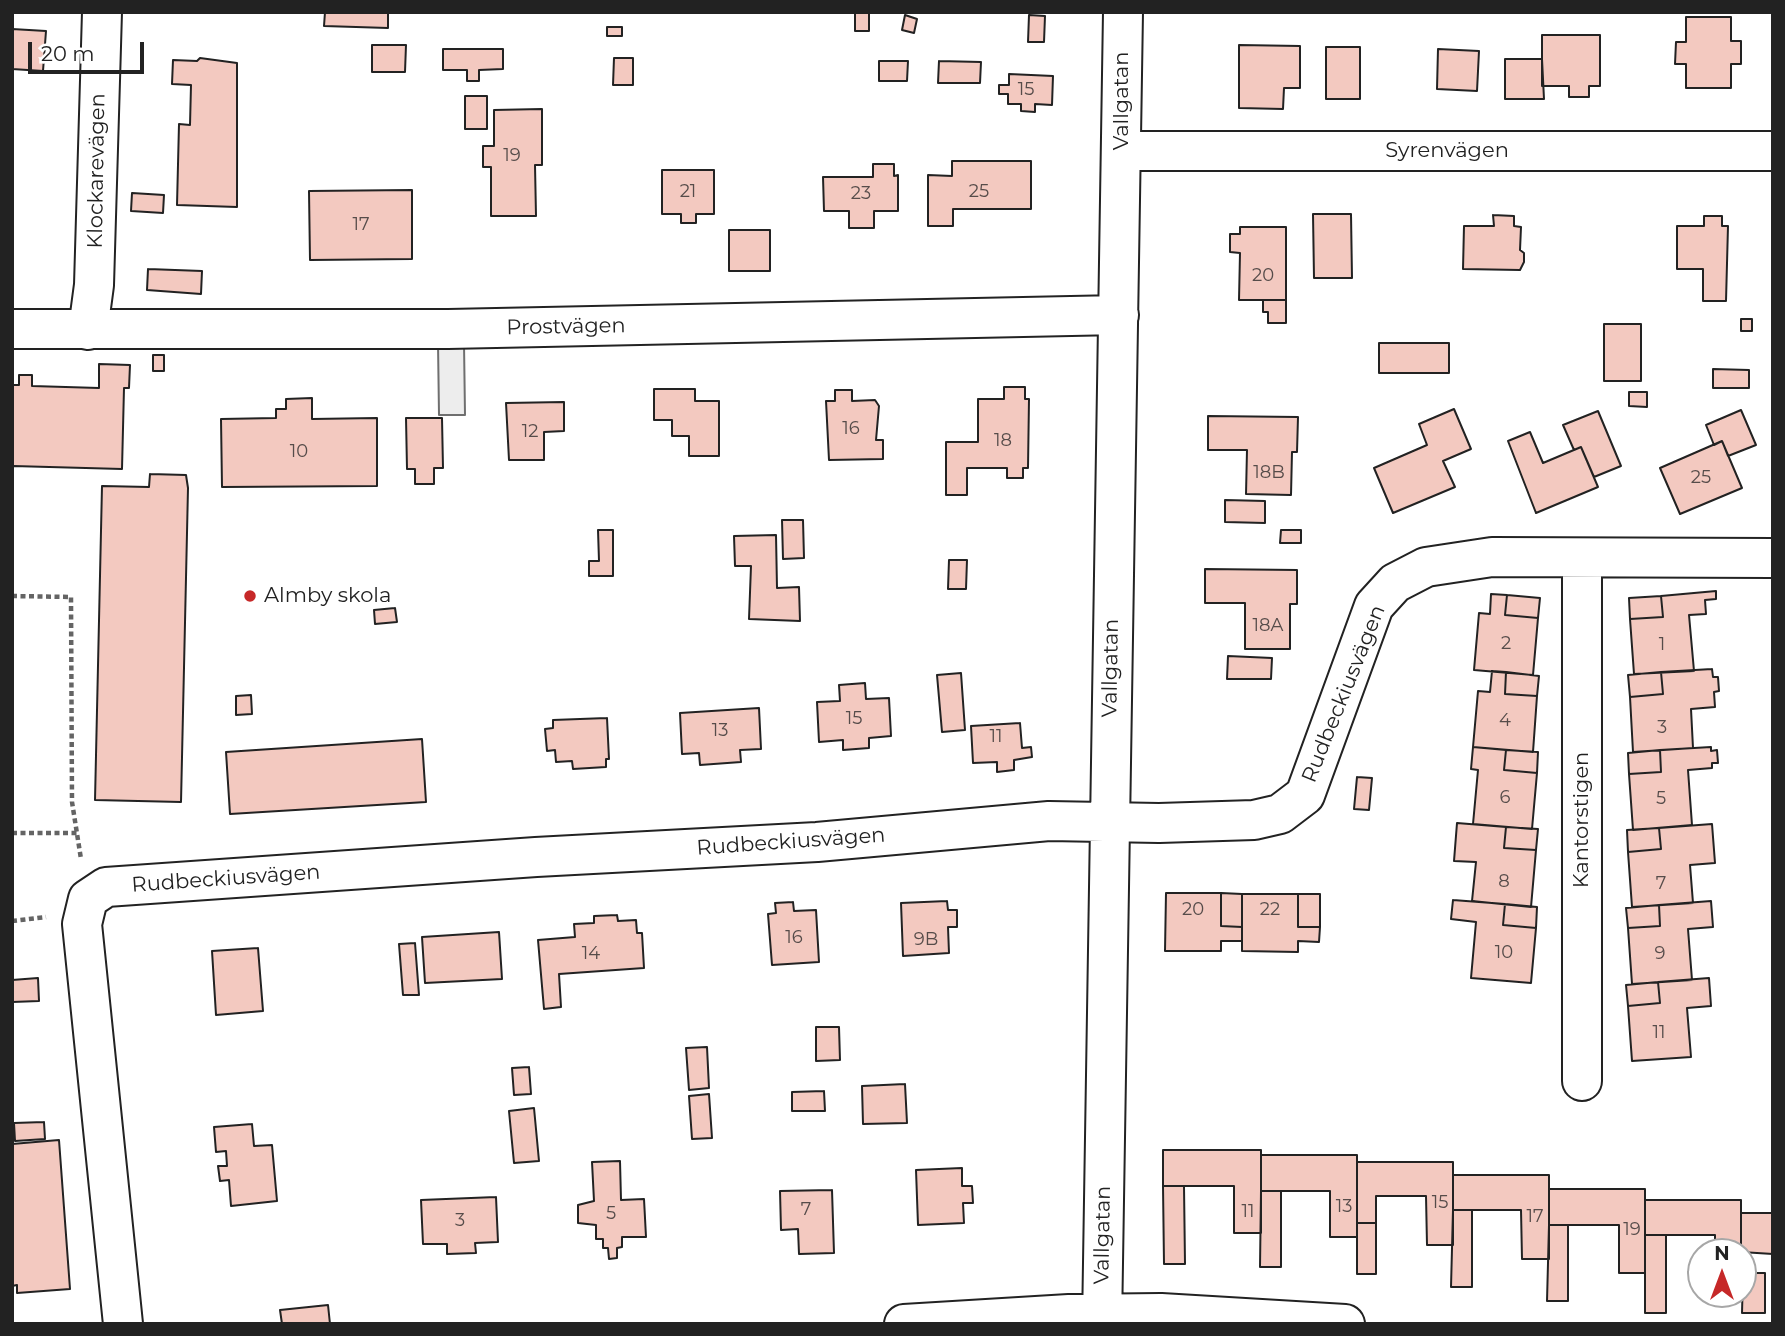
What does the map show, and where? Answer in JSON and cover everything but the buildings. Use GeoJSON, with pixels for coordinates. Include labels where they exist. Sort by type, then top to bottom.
{"type":"FeatureCollection","features":[{"type":"Feature","properties":{"kind":"street","name":"Klockarevägen"},"geometry":{"type":"LineString","coordinates":[[88,330],[94,285],[102,12]]}},
{"type":"Feature","properties":{"kind":"street","name":"Vallgatan"},"geometry":{"type":"LineString","coordinates":[[1102,1319],[1123,12]]}},
{"type":"Feature","properties":{"kind":"street","name":"Syrenvägen"},"geometry":{"type":"LineString","coordinates":[[1122,151],[1773,151]]}},
{"type":"Feature","properties":{"kind":"street","name":"Prostvägen"},"geometry":{"type":"LineString","coordinates":[[12,330],[489,328],[1119,315]]}},
{"type":"Feature","properties":{"kind":"street","name":"Rudbeckiusvägen"},"geometry":{"type":"LineString","coordinates":[[88,899],[106,887],[522,858],[817,842],[1049,821],[1254,820],[1280,814],[1305,795],[1374,606],[1395,583],[1426,567],[1492,557],[1773,558]]}},
{"type":"Feature","properties":{"kind":"street","name":"Kantorstigen"},"geometry":{"type":"LineString","coordinates":[[1582,558],[1582,1081]]}},
{"type":"Feature","properties":{"kind":"street"},"geometry":{"type":"LineString","coordinates":[[88,899],[82,925],[123,1324]]}},
{"type":"Feature","properties":{"kind":"street"},"geometry":{"type":"LineString","coordinates":[[904,1324],[1102,1319],[1174,1313],[1345,1324]]}},
{"type":"Feature","properties":{"kind":"path"},"geometry":{"type":"LineString","coordinates":[[12,596],[71,597],[72,802],[88,899]]}},
{"type":"Feature","properties":{"kind":"path"},"geometry":{"type":"LineString","coordinates":[[12,832],[77,833]]}},
{"type":"Feature","properties":{"kind":"shaded area"},"geometry":{"type":"Polygon","coordinates":[[[438,343],[464,343],[465,415],[439,415],[438,343]]]}},
{"type":"Feature","properties":{"kind":"place","name":"Almby skola"},"geometry":{"type":"Point","coordinates":[250,596]}}]}
